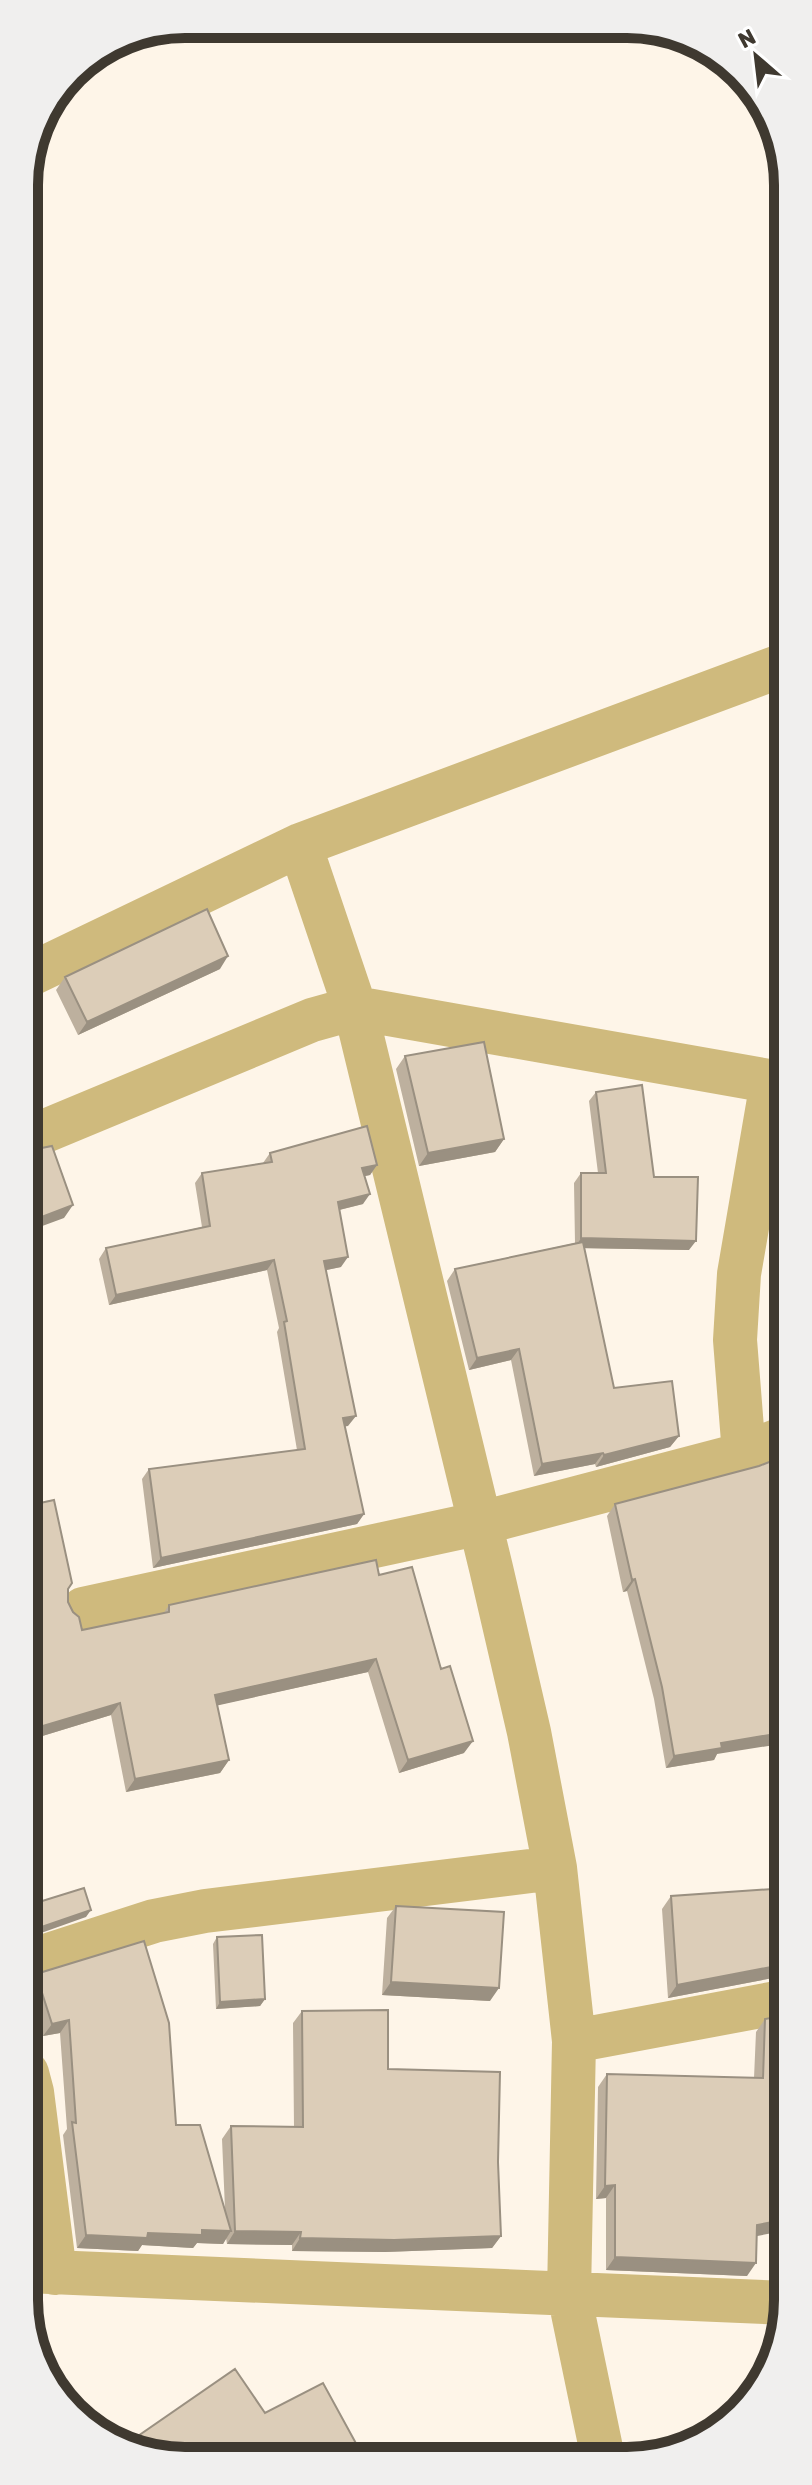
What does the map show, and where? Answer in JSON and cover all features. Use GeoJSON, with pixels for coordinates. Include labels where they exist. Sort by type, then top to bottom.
{"type":"FeatureCollection","features":[{"type":"Feature","properties":{"kind":"street"},"geometry":{"type":"LineString","coordinates":[[38,971],[300,845],[774,668]]}},
{"type":"Feature","properties":{"kind":"street"},"geometry":{"type":"LineString","coordinates":[[300,845],[355,1008],[481,1523],[529,1732],[555,1868],[574,2041],[569,2294],[601,2447]]}},
{"type":"Feature","properties":{"kind":"street"},"geometry":{"type":"LineString","coordinates":[[38,1134],[312,1020],[355,1008],[774,1082]]}},
{"type":"Feature","properties":{"kind":"street"},"geometry":{"type":"LineString","coordinates":[[744,1454],[735,1340],[739,1274],[774,1107]]}},
{"type":"Feature","properties":{"kind":"street"},"geometry":{"type":"LineString","coordinates":[[83,1609],[481,1523],[744,1454],[774,1442]]}},
{"type":"Feature","properties":{"kind":"street"},"geometry":{"type":"LineString","coordinates":[[38,1958],[154,1921],[205,1911],[555,1868]]}},
{"type":"Feature","properties":{"kind":"street"},"geometry":{"type":"LineString","coordinates":[[574,2041],[774,2003]]}},
{"type":"Feature","properties":{"kind":"street"},"geometry":{"type":"LineString","coordinates":[[38,2212],[41,2272],[774,2302]]}},
{"type":"Feature","properties":{"kind":"building"},"geometry":{"type":"Polygon","coordinates":[[[207,909],[228,956],[87,1022],[65,977],[207,909]]]}},
{"type":"Feature","properties":{"kind":"building"},"geometry":{"type":"Polygon","coordinates":[[[484,1042],[504,1139],[428,1153],[405,1056],[484,1042]]]}},
{"type":"Feature","properties":{"kind":"building"},"geometry":{"type":"Polygon","coordinates":[[[642,1085],[654,1177],[698,1177],[696,1241],[581,1238],[581,1173],[606,1173],[596,1092],[642,1085]]]}},
{"type":"Feature","properties":{"kind":"building"},"geometry":{"type":"Polygon","coordinates":[[[367,1126],[377,1165],[362,1168],[370,1194],[338,1202],[348,1257],[324,1261],[356,1416],[343,1418],[364,1514],[161,1558],[149,1469],[305,1449],[284,1322],[287,1321],[274,1260],[116,1295],[106,1248],[210,1226],[202,1173],[272,1162],[270,1153],[367,1126]]]}},
{"type":"Feature","properties":{"kind":"building"},"geometry":{"type":"Polygon","coordinates":[[[52,1146],[73,1205],[38,1218],[38,1149],[52,1146]]]}},
{"type":"Feature","properties":{"kind":"building"},"geometry":{"type":"Polygon","coordinates":[[[583,1242],[614,1388],[672,1381],[679,1436],[604,1455],[542,1464],[519,1349],[477,1358],[455,1269],[583,1242]]]}},
{"type":"Feature","properties":{"kind":"building"},"geometry":{"type":"Polygon","coordinates":[[[774,1460],[774,1734],[721,1743],[722,1748],[674,1756],[662,1687],[635,1579],[632,1580],[615,1504],[774,1460]]]}},
{"type":"Feature","properties":{"kind":"building"},"geometry":{"type":"Polygon","coordinates":[[[54,1500],[72,1583],[68,1589],[68,1602],[79,1617],[82,1630],[169,1612],[169,1605],[376,1560],[379,1575],[412,1567],[441,1669],[450,1666],[473,1741],[408,1760],[376,1659],[215,1695],[229,1760],[135,1779],[120,1703],[38,1727],[38,1503],[54,1500]]]}},
{"type":"Feature","properties":{"kind":"building"},"geometry":{"type":"Polygon","coordinates":[[[84,1888],[91,1910],[38,1928],[38,1902],[84,1888]]]}},
{"type":"Feature","properties":{"kind":"building"},"geometry":{"type":"Polygon","coordinates":[[[774,1889],[774,1966],[677,1985],[671,1896],[774,1889]]]}},
{"type":"Feature","properties":{"kind":"building"},"geometry":{"type":"Polygon","coordinates":[[[396,1906],[504,1912],[499,1988],[391,1982],[396,1906]]]}},
{"type":"Feature","properties":{"kind":"building"},"geometry":{"type":"Polygon","coordinates":[[[262,1935],[265,1999],[220,2002],[217,1937],[262,1935]]]}},
{"type":"Feature","properties":{"kind":"building"},"geometry":{"type":"Polygon","coordinates":[[[144,1941],[169,2023],[176,2125],[200,2125],[231,2231],[202,2230],[202,2235],[148,2233],[147,2238],[86,2235],[72,2122],[76,2123],[69,2020],[52,2024],[38,1973],[144,1941]]]}},
{"type":"Feature","properties":{"kind":"building"},"geometry":{"type":"Polygon","coordinates":[[[388,2010],[388,2069],[500,2072],[498,2162],[501,2236],[394,2240],[300,2238],[301,2232],[235,2231],[231,2126],[303,2127],[302,2011],[388,2010]]]}},
{"type":"Feature","properties":{"kind":"building"},"geometry":{"type":"Polygon","coordinates":[[[774,2017],[774,2222],[757,2225],[756,2263],[615,2257],[615,2185],[605,2186],[607,2074],[763,2078],[765,2019],[774,2017]]]}},
{"type":"Feature","properties":{"kind":"building"},"geometry":{"type":"Polygon","coordinates":[[[235,2369],[265,2413],[323,2383],[358,2447],[185,2447],[156,2444],[138,2436],[235,2369]]]}}]}
